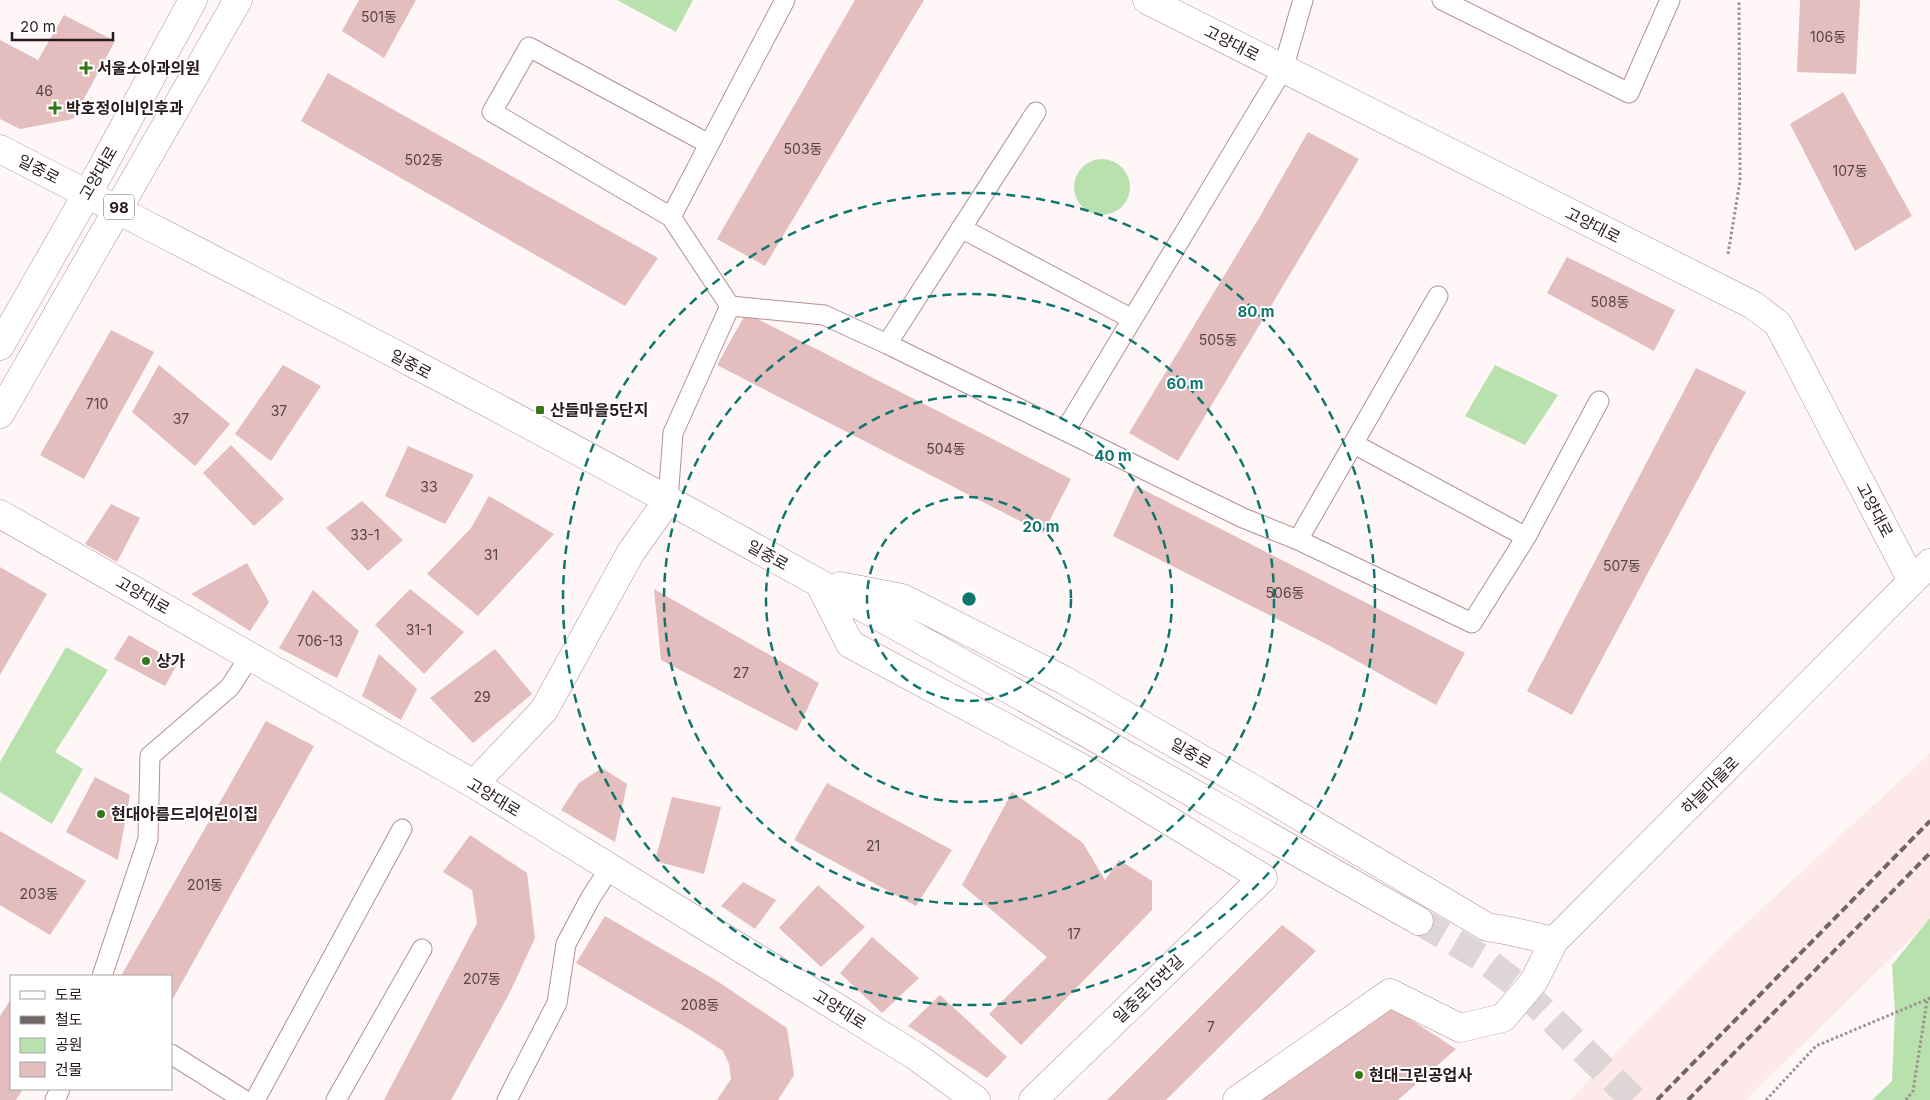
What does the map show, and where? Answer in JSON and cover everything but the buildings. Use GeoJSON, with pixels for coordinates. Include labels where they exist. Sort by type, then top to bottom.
{"type":"FeatureCollection","features":[{"type":"Feature","properties":{"kind":"street","name":"고양대로"},"geometry":{"type":"LineString","coordinates":[[0,346],[99,173],[193,0]]}},
{"type":"Feature","properties":{"kind":"street","name":"98"},"geometry":{"type":"LineString","coordinates":[[0,414],[238,0]]}},
{"type":"Feature","properties":{"kind":"street","name":"고양대로"},"geometry":{"type":"LineString","coordinates":[[1147,0],[1753,305],[1778,324],[1921,572]]}},
{"type":"Feature","properties":{"kind":"street","name":"일중로"},"geometry":{"type":"LineString","coordinates":[[0,150],[86,193],[668,500],[819,582],[1418,921]]}},
{"type":"Feature","properties":{"kind":"street"},"geometry":{"type":"LineString","coordinates":[[474,784],[544,710],[631,552],[668,500]]}},
{"type":"Feature","properties":{"kind":"street","name":"고양대로"},"geometry":{"type":"LineString","coordinates":[[0,514],[474,784],[914,1054],[976,1100]]}},
{"type":"Feature","properties":{"kind":"street","name":"하늘마을로"},"geometry":{"type":"LineString","coordinates":[[1237,1100],[1390,993],[1460,1028],[1503,1018],[1534,981],[1554,941],[1921,572]]}},
{"type":"Feature","properties":{"kind":"street","name":"일중로"},"geometry":{"type":"LineString","coordinates":[[819,582],[902,598],[1064,680],[1252,788],[1487,927],[1510,930],[1554,941]]}},
{"type":"Feature","properties":{"kind":"street","name":"일중로15번길"},"geometry":{"type":"LineString","coordinates":[[819,582],[850,644],[1091,773],[1263,878],[1033,1100]]}},
{"type":"Feature","properties":{"kind":"lane"},"geometry":{"type":"LineString","coordinates":[[670,217],[784,0]]}},
{"type":"Feature","properties":{"kind":"lane"},"geometry":{"type":"LineString","coordinates":[[1065,431],[1283,69],[1303,0]]}},
{"type":"Feature","properties":{"kind":"lane"},"geometry":{"type":"LineString","coordinates":[[1442,0],[1630,93],[1670,0]]}},
{"type":"Feature","properties":{"kind":"lane"},"geometry":{"type":"LineString","coordinates":[[709,144],[529,48],[492,112],[670,217],[730,306]]}},
{"type":"Feature","properties":{"kind":"lane"},"geometry":{"type":"LineString","coordinates":[[887,344],[1036,112]]}},
{"type":"Feature","properties":{"kind":"lane"},"geometry":{"type":"LineString","coordinates":[[961,228],[1132,319]]}},
{"type":"Feature","properties":{"kind":"lane"},"geometry":{"type":"LineString","coordinates":[[1298,540],[1438,296]]}},
{"type":"Feature","properties":{"kind":"lane"},"geometry":{"type":"LineString","coordinates":[[668,500],[673,433],[730,306]]}},
{"type":"Feature","properties":{"kind":"lane"},"geometry":{"type":"LineString","coordinates":[[730,306],[824,315],[1243,518],[1298,540],[1472,623],[1526,538],[1599,400]]}},
{"type":"Feature","properties":{"kind":"lane"},"geometry":{"type":"LineString","coordinates":[[1354,444],[1526,538]]}},
{"type":"Feature","properties":{"kind":"lane"},"geometry":{"type":"LineString","coordinates":[[102,975],[148,840],[150,756],[230,687],[250,656]]}},
{"type":"Feature","properties":{"kind":"lane"},"geometry":{"type":"LineString","coordinates":[[255,1100],[402,829]]}},
{"type":"Feature","properties":{"kind":"lane"},"geometry":{"type":"LineString","coordinates":[[507,1100],[557,1003],[566,944],[591,897],[610,868]]}},
{"type":"Feature","properties":{"kind":"lane"},"geometry":{"type":"LineString","coordinates":[[336,1100],[422,949]]}},
{"type":"Feature","properties":{"kind":"lane"},"geometry":{"type":"LineString","coordinates":[[172,1055],[244,1100]]}},
{"type":"Feature","properties":{"kind":"path"},"geometry":{"type":"LineString","coordinates":[[1728,254],[1740,181],[1739,0]]}},
{"type":"Feature","properties":{"kind":"path"},"geometry":{"type":"LineString","coordinates":[[1766,1100],[1816,1046],[1929,999]]}},
{"type":"Feature","properties":{"kind":"path"},"geometry":{"type":"LineString","coordinates":[[1906,1100],[1913,1091],[1929,999]]}},
{"type":"Feature","properties":{"kind":"shaded area"},"geometry":{"type":"Polygon","coordinates":[[[1930,753],[1930,920],[1746,1100],[1570,1100],[1714,953],[1930,753]]]}},
{"type":"Feature","properties":{"kind":"green space"},"geometry":{"type":"Polygon","coordinates":[[[617,0],[693,0],[676,32],[617,0]]]}},
{"type":"Feature","properties":{"kind":"green space"},"geometry":{"type":"Polygon","coordinates":[[[1097,159],[1107,159],[1122,167],[1128,176],[1130,187],[1128,198],[1122,207],[1107,215],[1097,215],[1086,210],[1079,203],[1074,192],[1074,182],[1079,171],[1086,164],[1097,159]]]}},
{"type":"Feature","properties":{"kind":"green space"},"geometry":{"type":"Polygon","coordinates":[[[1495,365],[1558,395],[1525,445],[1465,416],[1495,365]]]}},
{"type":"Feature","properties":{"kind":"green space"},"geometry":{"type":"Polygon","coordinates":[[[66,647],[108,670],[55,752],[83,769],[52,824],[0,792],[0,762],[66,647]]]}},
{"type":"Feature","properties":{"kind":"green space"},"geometry":{"type":"Polygon","coordinates":[[[1930,918],[1930,1100],[1872,1100],[1892,1081],[1895,1013],[1892,965],[1930,918]]]}},
{"type":"Feature","properties":{"kind":"tunnel"},"geometry":{"type":"LineString","coordinates":[[1419,921],[1482,958],[1516,984],[1634,1100]]}},
{"type":"Feature","properties":{"kind":"railway"},"geometry":{"type":"LineString","coordinates":[[1657,1100],[1930,821]]}},
{"type":"Feature","properties":{"kind":"railway"},"geometry":{"type":"LineString","coordinates":[[1688,1100],[1930,853]]}},
{"type":"Feature","properties":{"kind":"place","name":"서울소아과의원"},"geometry":{"type":"Point","coordinates":[86,68]}},
{"type":"Feature","properties":{"kind":"place","name":"박호정이비인후과"},"geometry":{"type":"Point","coordinates":[55,108]}},
{"type":"Feature","properties":{"kind":"place","name":"산들마을5단지"},"geometry":{"type":"Point","coordinates":[540,410]}},
{"type":"Feature","properties":{"kind":"place","name":"상가"},"geometry":{"type":"Point","coordinates":[146,661]}},
{"type":"Feature","properties":{"kind":"place","name":"현대아름드리어린이집"},"geometry":{"type":"Point","coordinates":[101,814]}},
{"type":"Feature","properties":{"kind":"place","name":"현대그린공업사"},"geometry":{"type":"Point","coordinates":[1359,1075]}}]}
